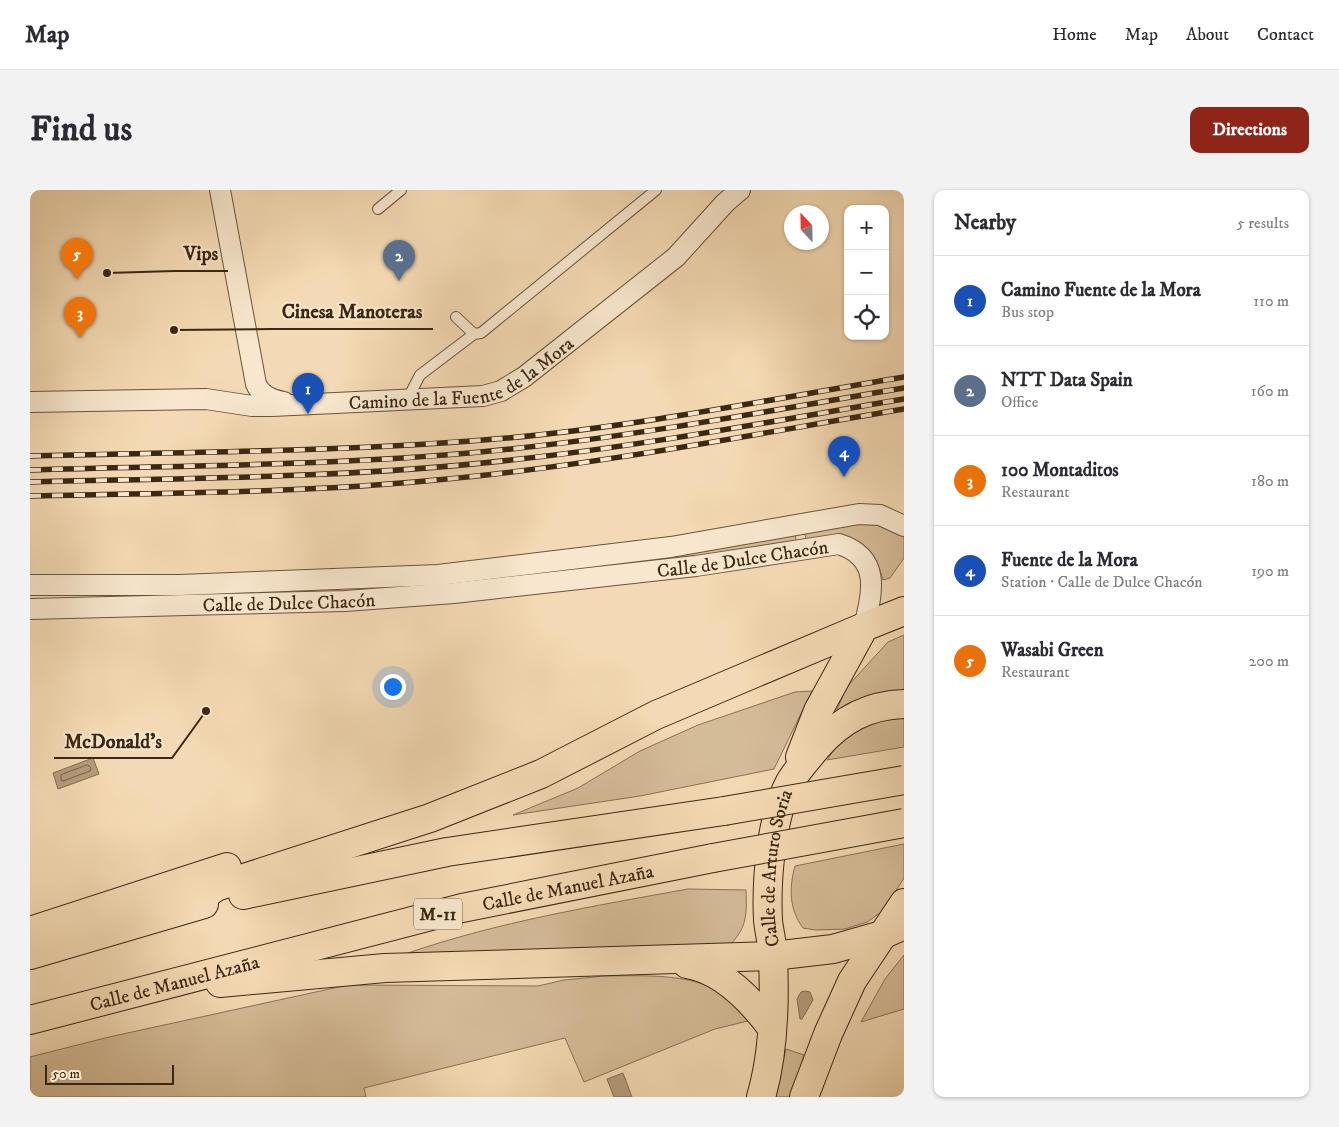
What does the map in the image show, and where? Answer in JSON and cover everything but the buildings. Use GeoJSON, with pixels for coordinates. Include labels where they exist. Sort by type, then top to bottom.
{"type":"FeatureCollection","features":[{"type":"Feature","properties":{"kind":"main road"},"geometry":{"type":"LineString","coordinates":[[185,909],[216,887],[430,818],[541,774],[682,703],[904,611]]}},
{"type":"Feature","properties":{"kind":"main road"},"geometry":{"type":"LineString","coordinates":[[790,782],[818,710],[864,627]]}},
{"type":"Feature","properties":{"kind":"main road","name":"Calle de Arturo Soria"},"geometry":{"type":"LineString","coordinates":[[761,1097],[767,1077],[772,1028],[773,956],[768,921],[768,871],[780,808],[790,782],[834,728],[849,719],[872,710],[904,704]]}},
{"type":"Feature","properties":{"kind":"main road"},"geometry":{"type":"LineString","coordinates":[[30,955],[185,909],[273,888],[446,852],[724,810],[904,780]]}},
{"type":"Feature","properties":{"kind":"main road"},"geometry":{"type":"LineString","coordinates":[[30,930],[198,878],[257,857],[425,808],[479,798]]}},
{"type":"Feature","properties":{"kind":"main road","name":"Calle de Manuel Azaña"},"geometry":{"type":"LineString","coordinates":[[30,1020],[462,908],[713,858],[904,823]]}},
{"type":"Feature","properties":{"kind":"main road"},"geometry":{"type":"LineString","coordinates":[[804,1097],[828,1034],[852,981],[893,930],[904,903]]}},
{"type":"Feature","properties":{"kind":"main road"},"geometry":{"type":"LineString","coordinates":[[166,985],[272,980],[394,968],[773,956],[833,949],[893,930]]}},
{"type":"Feature","properties":{"kind":"main road"},"geometry":{"type":"LineString","coordinates":[[666,960],[692,964],[714,973],[740,991],[758,1009],[772,1028]]}},
{"type":"Feature","properties":{"kind":"street"},"geometry":{"type":"LineString","coordinates":[[220,190],[256,384],[259,391],[266,396],[293,404]]}},
{"type":"Feature","properties":{"kind":"street"},"geometry":{"type":"LineString","coordinates":[[708,221],[718,190]]}},
{"type":"Feature","properties":{"kind":"street","name":"Camino de la Fuente de la Mora"},"geometry":{"type":"LineString","coordinates":[[30,402],[206,399],[252,406],[483,396],[511,387],[676,257],[708,221],[740,190]]}},
{"type":"Feature","properties":{"kind":"street","name":"Calle de Dulce Chacón"},"geometry":{"type":"LineString","coordinates":[[30,585],[347,580],[438,575],[671,547],[859,514],[880,515],[904,526]]}},
{"type":"Feature","properties":{"kind":"street","name":"Calle de Dulce Chacón"},"geometry":{"type":"LineString","coordinates":[[30,609],[345,601],[548,584],[696,566],[802,548],[839,544],[862,558],[870,574],[873,586],[864,627]]}},
{"type":"Feature","properties":{"kind":"street"},"geometry":{"type":"LineString","coordinates":[[546,563],[548,584]]}},
{"type":"Feature","properties":{"kind":"lane"},"geometry":{"type":"LineString","coordinates":[[378,209],[401,190]]}},
{"type":"Feature","properties":{"kind":"lane"},"geometry":{"type":"LineString","coordinates":[[407,400],[420,375],[474,334],[481,334],[656,190]]}},
{"type":"Feature","properties":{"kind":"lane"},"geometry":{"type":"LineString","coordinates":[[456,317],[474,334]]}},
{"type":"Feature","properties":{"kind":"shaded area"},"geometry":{"type":"Polygon","coordinates":[[[864,520],[897,531],[904,537],[904,558],[890,578],[883,580],[878,564],[871,553],[864,545],[855,540],[834,537],[806,539],[804,530],[864,520]]]}},
{"type":"Feature","properties":{"kind":"shaded area"},"geometry":{"type":"Polygon","coordinates":[[[795,532],[796,541],[605,571],[603,561],[795,532]]]}},
{"type":"Feature","properties":{"kind":"shaded area"},"geometry":{"type":"Polygon","coordinates":[[[904,635],[904,697],[831,724],[846,688],[888,642],[904,635]]]}},
{"type":"Feature","properties":{"kind":"shaded area"},"geometry":{"type":"Polygon","coordinates":[[[812,691],[774,769],[640,796],[513,815],[578,788],[640,751],[698,725],[795,692],[812,691]]]}},
{"type":"Feature","properties":{"kind":"shaded area"},"geometry":{"type":"Polygon","coordinates":[[[904,717],[904,747],[827,760],[842,738],[882,718],[904,717]]]}},
{"type":"Feature","properties":{"kind":"shaded area"},"geometry":{"type":"Polygon","coordinates":[[[904,844],[904,878],[883,911],[867,922],[845,929],[815,930],[803,928],[798,921],[793,906],[791,890],[795,866],[904,844]]]}},
{"type":"Feature","properties":{"kind":"shaded area"},"geometry":{"type":"Polygon","coordinates":[[[688,889],[746,890],[746,914],[744,921],[739,934],[728,947],[408,953],[476,932],[511,924],[688,889]]]}},
{"type":"Feature","properties":{"kind":"shaded area"},"geometry":{"type":"Polygon","coordinates":[[[904,955],[904,1009],[861,1022],[885,979],[904,955]]]}},
{"type":"Feature","properties":{"kind":"shaded area"},"geometry":{"type":"Polygon","coordinates":[[[604,976],[665,977],[685,979],[704,984],[721,992],[736,1004],[748,1021],[715,1029],[584,1082],[565,1038],[364,1088],[366,1097],[30,1097],[30,1057],[109,1037],[348,985],[538,986],[564,980],[604,976]]]}},
{"type":"Feature","properties":{"kind":"shaded area"},"geometry":{"type":"Polygon","coordinates":[[[786,1049],[804,1055],[792,1097],[774,1097],[786,1049]]]}},
{"type":"Feature","properties":{"kind":"water"},"geometry":{"type":"Polygon","coordinates":[[[93,758],[99,774],[58,789],[53,773],[93,758]]]}},
{"type":"Feature","properties":{"kind":"water"},"geometry":{"type":"Polygon","coordinates":[[[801,992],[810,992],[813,1000],[802,1019],[800,1019],[797,999],[801,992]]]}},
{"type":"Feature","properties":{"kind":"water"},"geometry":{"type":"Polygon","coordinates":[[[623,1073],[632,1097],[614,1097],[607,1079],[623,1073]]]}},
{"type":"Feature","properties":{"kind":"railway"},"geometry":{"type":"LineString","coordinates":[[30,456],[328,449],[507,438],[607,427],[904,377]]}},
{"type":"Feature","properties":{"kind":"railway"},"geometry":{"type":"LineString","coordinates":[[30,470],[331,462],[451,455],[560,443],[659,429],[904,388]]}},
{"type":"Feature","properties":{"kind":"railway"},"geometry":{"type":"LineString","coordinates":[[30,482],[331,474],[451,466],[610,448],[904,399]]}},
{"type":"Feature","properties":{"kind":"railway"},"geometry":{"type":"LineString","coordinates":[[30,496],[335,488],[436,480],[554,467],[904,409]]}},
{"type":"Feature","properties":{"kind":"place","name":"Vips"},"geometry":{"type":"Point","coordinates":[107,273]}},
{"type":"Feature","properties":{"kind":"place","name":"Wasabi Green"},"geometry":{"type":"Point","coordinates":[77,279]}},
{"type":"Feature","properties":{"kind":"place","name":"NTT Data Spain"},"geometry":{"type":"Point","coordinates":[399,281]}},
{"type":"Feature","properties":{"kind":"place","name":"Cinesa Manoteras"},"geometry":{"type":"Point","coordinates":[174,330]}},
{"type":"Feature","properties":{"kind":"place","name":"100 Montaditos"},"geometry":{"type":"Point","coordinates":[80,338]}},
{"type":"Feature","properties":{"kind":"place","name":"Camino Fuente de la Mora"},"geometry":{"type":"Point","coordinates":[308,414]}},
{"type":"Feature","properties":{"kind":"place","name":"Fuente de la Mora"},"geometry":{"type":"Point","coordinates":[844,477]}},
{"type":"Feature","properties":{"kind":"place","name":"McDonald's"},"geometry":{"type":"Point","coordinates":[206,711]}}]}
